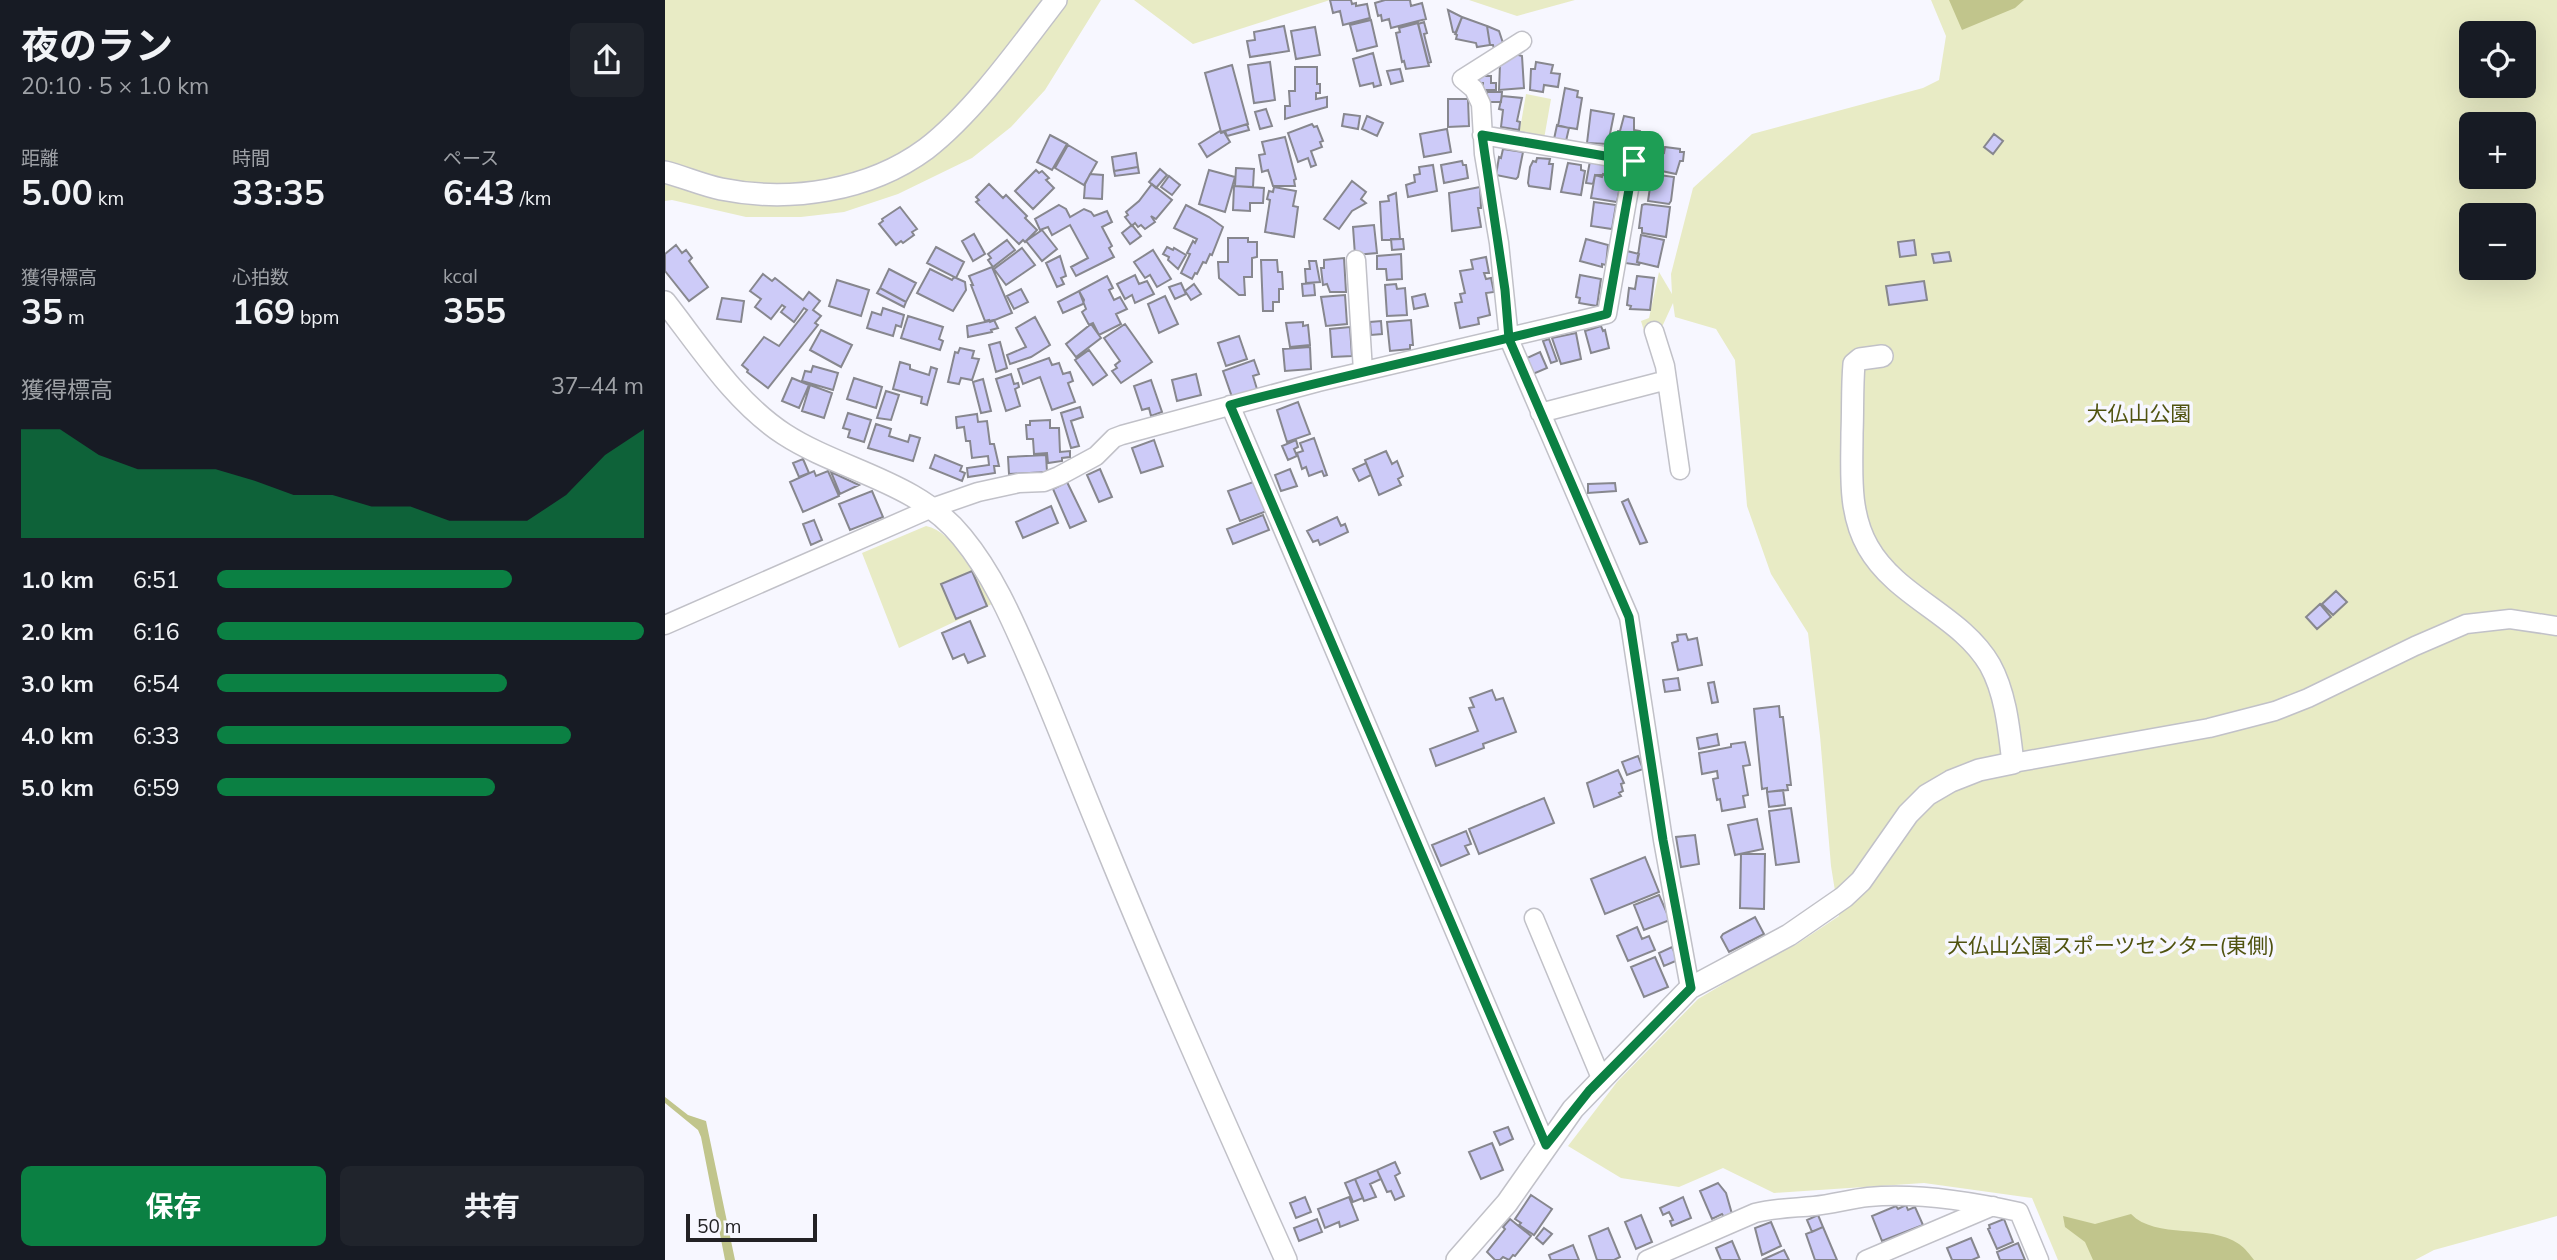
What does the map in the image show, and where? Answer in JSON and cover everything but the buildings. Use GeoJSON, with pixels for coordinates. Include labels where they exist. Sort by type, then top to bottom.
{"type":"FeatureCollection","features":[{"type":"Feature","properties":{"kind":"street"},"geometry":{"type":"LineString","coordinates":[[665,172],[720,189],[790,195],[840,187],[894,168],[926,149],[957,121],[1056,0]]}},
{"type":"Feature","properties":{"kind":"street"},"geometry":{"type":"LineString","coordinates":[[1522,41],[1462,79],[1479,95],[1509,339],[1629,617],[1663,840],[1691,988]]}},
{"type":"Feature","properties":{"kind":"street"},"geometry":{"type":"LineString","coordinates":[[665,625],[932,508],[978,492],[1019,483],[1045,482],[1096,456],[1114,438],[1363,371],[1607,314],[1634,161],[1482,135]]}},
{"type":"Feature","properties":{"kind":"street"},"geometry":{"type":"LineString","coordinates":[[1356,260],[1363,371]]}},
{"type":"Feature","properties":{"kind":"street"},"geometry":{"type":"LineString","coordinates":[[665,302],[733,388],[759,414],[782,433],[911,495],[932,508],[960,534],[982,565],[1007,606],[1102,837],[1286,1260]]}},
{"type":"Feature","properties":{"kind":"street"},"geometry":{"type":"LineString","coordinates":[[1654,331],[1665,366],[1680,470]]}},
{"type":"Feature","properties":{"kind":"street"},"geometry":{"type":"LineString","coordinates":[[1882,356],[1860,359],[1856,361],[1854,369],[1852,477],[1857,522],[1874,557],[1894,580],[1959,631],[1978,648],[1990,665],[2003,699],[2013,763]]}},
{"type":"Feature","properties":{"kind":"street"},"geometry":{"type":"LineString","coordinates":[[1540,413],[1667,380]]}},
{"type":"Feature","properties":{"kind":"street"},"geometry":{"type":"LineString","coordinates":[[1230,405],[1546,1145]]}},
{"type":"Feature","properties":{"kind":"street"},"geometry":{"type":"LineString","coordinates":[[1457,1260],[1507,1203],[1573,1109],[1691,988],[1789,935],[1845,897],[1861,881],[1908,814],[1927,795],[1951,780],[1979,770],[2209,728],[2275,711],[2466,624],[2510,619],[2557,626]]}},
{"type":"Feature","properties":{"kind":"street"},"geometry":{"type":"LineString","coordinates":[[1534,918],[1601,1078]]}},
{"type":"Feature","properties":{"kind":"street"},"geometry":{"type":"LineString","coordinates":[[1647,1260],[1770,1209],[1817,1206],[1870,1197],[1918,1196],[2019,1212],[2039,1260]]}},
{"type":"Feature","properties":{"kind":"street"},"geometry":{"type":"LineString","coordinates":[[1866,1260],[1993,1206]]}},
{"type":"Feature","properties":{"kind":"green space"},"geometry":{"type":"Polygon","coordinates":[[[665,0],[1101,0],[1045,90],[1011,127],[972,158],[898,194],[844,212],[801,217],[746,217],[672,200],[665,201],[665,0]]]}},
{"type":"Feature","properties":{"kind":"green space"},"geometry":{"type":"Polygon","coordinates":[[[1134,0],[1330,0],[1193,44],[1134,0]]]}},
{"type":"Feature","properties":{"kind":"green space"},"geometry":{"type":"Polygon","coordinates":[[[1469,0],[1575,0],[1517,16],[1469,0]]]}},
{"type":"Feature","properties":{"kind":"green space"},"geometry":{"type":"Polygon","coordinates":[[[1931,0],[2557,0],[2557,1216],[2434,1250],[2415,1260],[2058,1260],[2032,1198],[1924,1183],[1774,1193],[1723,1168],[1679,1187],[1621,1178],[1568,1146],[1617,1082],[1698,999],[1797,944],[1839,916],[1831,866],[1808,633],[1771,574],[1747,506],[1735,360],[1716,329],[1675,317],[1673,303],[1661,329],[1645,334],[1641,321],[1649,318],[1659,272],[1672,294],[1671,274],[1693,188],[1752,134],[1923,88],[1939,80],[1946,36],[1931,0]]]}},
{"type":"Feature","properties":{"kind":"green space"},"geometry":{"type":"Polygon","coordinates":[[[1526,94],[1551,99],[1544,139],[1519,135],[1526,94]]]}},
{"type":"Feature","properties":{"kind":"green space"},"geometry":{"type":"Polygon","coordinates":[[[926,526],[947,537],[956,547],[992,604],[899,648],[862,553],[926,526]]]}},
{"type":"Feature","properties":{"kind":"shaded area"},"geometry":{"type":"Polygon","coordinates":[[[1949,0],[2024,0],[2015,8],[1962,30],[1949,0]]]}},
{"type":"Feature","properties":{"kind":"shaded area"},"geometry":{"type":"Polygon","coordinates":[[[665,1097],[688,1115],[706,1121],[735,1260],[725,1260],[698,1130],[665,1103],[665,1097]]]}},
{"type":"Feature","properties":{"kind":"shaded area"},"geometry":{"type":"Polygon","coordinates":[[[2131,1214],[2154,1227],[2227,1238],[2241,1246],[2254,1260],[2093,1260],[2085,1242],[2065,1227],[2063,1216],[2095,1224],[2131,1214]]]}},
{"type":"Feature","properties":{"kind":"route"},"geometry":{"type":"LineString","coordinates":[[1634,161],[1482,135],[1499,243],[1509,339],[1629,617],[1663,840],[1691,988],[1675,1001],[1589,1091],[1546,1145],[1230,405],[1318,382],[1509,339],[1607,314],[1634,161]]}},
{"type":"Feature","properties":{"kind":"park label","name":"大仏山公園"},"geometry":{"type":"Point","coordinates":[2139,414]}},
{"type":"Feature","properties":{"kind":"park label","name":"大仏山公園スポーツセンター(東側)"},"geometry":{"type":"Point","coordinates":[2111,946]}}]}
